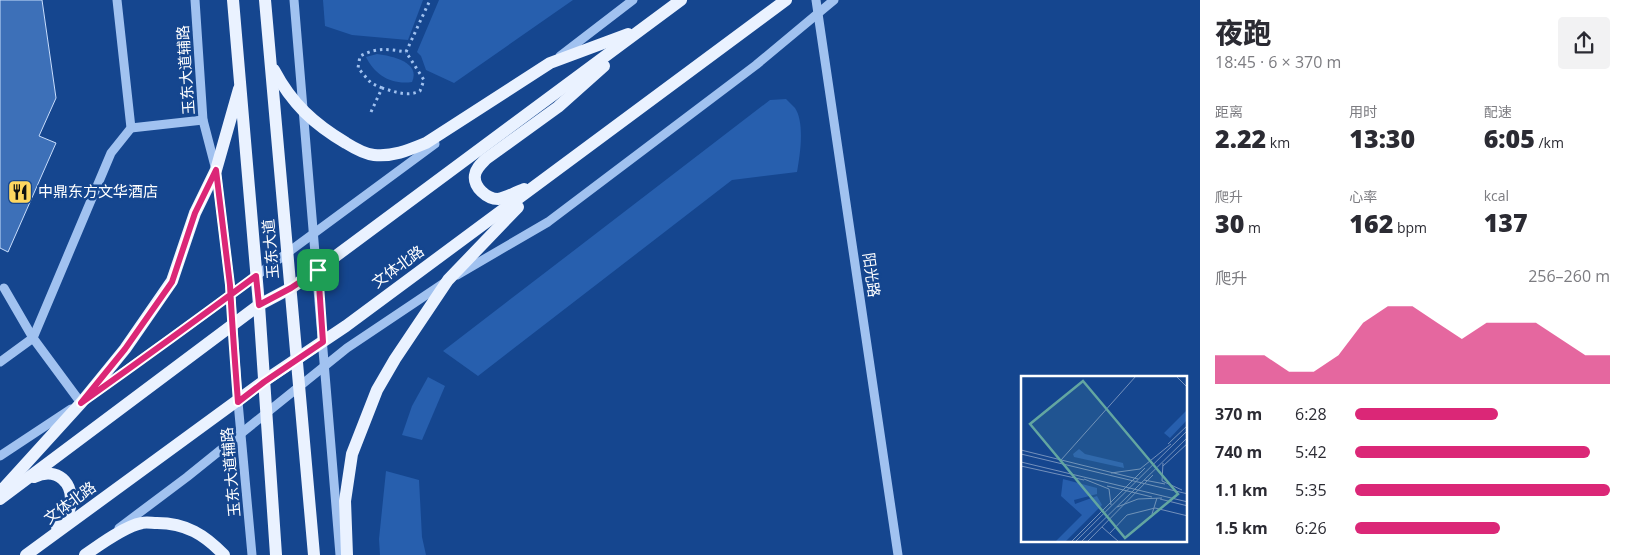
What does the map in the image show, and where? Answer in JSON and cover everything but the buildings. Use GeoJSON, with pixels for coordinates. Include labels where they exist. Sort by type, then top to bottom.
{"type":"FeatureCollection","features":[{"type":"Feature","properties":{"kind":"main road","name":"玉东大道"},"geometry":{"type":"LineString","coordinates":[[234,0],[259,305],[276,555]]}},
{"type":"Feature","properties":{"kind":"main road","name":"玉东大道"},"geometry":{"type":"LineString","coordinates":[[266,0],[314,555]]}},
{"type":"Feature","properties":{"kind":"main road"},"geometry":{"type":"LineString","coordinates":[[0,500],[233,324],[259,305],[291,288],[318,270],[681,0]]}},
{"type":"Feature","properties":{"kind":"main road","name":"文体北路"},"geometry":{"type":"LineString","coordinates":[[26,555],[264,382],[323,342],[786,0]]}},
{"type":"Feature","properties":{"kind":"main road"},"geometry":{"type":"LineString","coordinates":[[271,66],[284,89],[305,114],[342,141],[372,155],[392,154],[408,151],[426,143],[550,63],[642,29]]}},
{"type":"Feature","properties":{"kind":"main road"},"geometry":{"type":"LineString","coordinates":[[544,180],[497,199],[481,191],[474,178],[477,168],[486,159],[558,108],[642,29]]}},
{"type":"Feature","properties":{"kind":"main road"},"geometry":{"type":"LineString","coordinates":[[0,492],[81,403],[125,349],[172,282],[195,213],[216,170],[241,82]]}},
{"type":"Feature","properties":{"kind":"main road"},"geometry":{"type":"LineString","coordinates":[[348,555],[344,501],[352,454],[377,390],[395,359],[448,280],[544,180]]}},
{"type":"Feature","properties":{"kind":"main road"},"geometry":{"type":"LineString","coordinates":[[19,485],[37,475],[46,473],[56,475],[64,479],[69,488],[71,500],[70,509],[65,518],[26,555]]}},
{"type":"Feature","properties":{"kind":"main road"},"geometry":{"type":"LineString","coordinates":[[84,555],[110,537],[142,523],[164,523],[186,527],[210,540],[224,555]]}},
{"type":"Feature","properties":{"kind":"street"},"geometry":{"type":"LineString","coordinates":[[0,362],[33,338],[111,154],[131,128],[117,0]]}},
{"type":"Feature","properties":{"kind":"street","name":"玉东大道辅路"},"geometry":{"type":"LineString","coordinates":[[195,0],[203,120],[216,170],[233,324],[252,555]]}},
{"type":"Feature","properties":{"kind":"street"},"geometry":{"type":"LineString","coordinates":[[294,0],[318,270],[340,555]]}},
{"type":"Feature","properties":{"kind":"street"},"geometry":{"type":"LineString","coordinates":[[0,456],[81,403],[634,0]]}},
{"type":"Feature","properties":{"kind":"street","name":"阳光路"},"geometry":{"type":"LineString","coordinates":[[816,0],[898,555]]}},
{"type":"Feature","properties":{"kind":"street"},"geometry":{"type":"LineString","coordinates":[[84,555],[187,477],[347,348],[448,280],[548,222],[756,65],[834,0]]}},
{"type":"Feature","properties":{"kind":"street"},"geometry":{"type":"LineString","coordinates":[[131,128],[203,120]]}},
{"type":"Feature","properties":{"kind":"street"},"geometry":{"type":"LineString","coordinates":[[4,288],[33,338],[81,403]]}},
{"type":"Feature","properties":{"kind":"path"},"geometry":{"type":"LineString","coordinates":[[406,52],[430,0]]}},
{"type":"Feature","properties":{"kind":"path"},"geometry":{"type":"LineString","coordinates":[[384,48],[406,52],[424,80],[420,91],[412,95],[397,93],[371,84],[358,68],[360,56],[371,50],[384,48]]}},
{"type":"Feature","properties":{"kind":"path"},"geometry":{"type":"LineString","coordinates":[[371,112],[382,88]]}},
{"type":"Feature","properties":{"kind":"shaded area"},"geometry":{"type":"Polygon","coordinates":[[[323,0],[423,0],[408,40],[352,35],[325,26],[323,0]]]}},
{"type":"Feature","properties":{"kind":"shaded area"},"geometry":{"type":"Polygon","coordinates":[[[439,0],[573,0],[454,83],[426,70],[421,56],[417,52],[439,0]]]}},
{"type":"Feature","properties":{"kind":"shaded area"},"geometry":{"type":"Polygon","coordinates":[[[377,54],[397,58],[409,65],[414,75],[412,82],[397,82],[379,74],[366,57],[377,54]]]}},
{"type":"Feature","properties":{"kind":"shaded area"},"geometry":{"type":"Polygon","coordinates":[[[786,99],[795,108],[800,122],[801,139],[797,172],[732,180],[478,376],[443,351],[770,100],[786,99]]]}},
{"type":"Feature","properties":{"kind":"shaded area"},"geometry":{"type":"Polygon","coordinates":[[[428,377],[445,386],[422,440],[402,435],[412,406],[428,377]]]}},
{"type":"Feature","properties":{"kind":"shaded area"},"geometry":{"type":"Polygon","coordinates":[[[386,471],[419,480],[422,537],[426,555],[380,555],[379,539],[386,471]]]}},
{"type":"Feature","properties":{"kind":"place","name":"中鼎东方文华酒店"},"geometry":{"type":"Point","coordinates":[20,192]}},
{"type":"Feature","properties":{"kind":"route"},"geometry":{"type":"LineString","coordinates":[[318,270],[291,288],[259,305],[256,276],[230,295],[199,318],[81,403],[125,349],[172,282],[195,213],[216,170],[230,285],[230,295],[238,402],[323,342],[318,270]]}}]}
